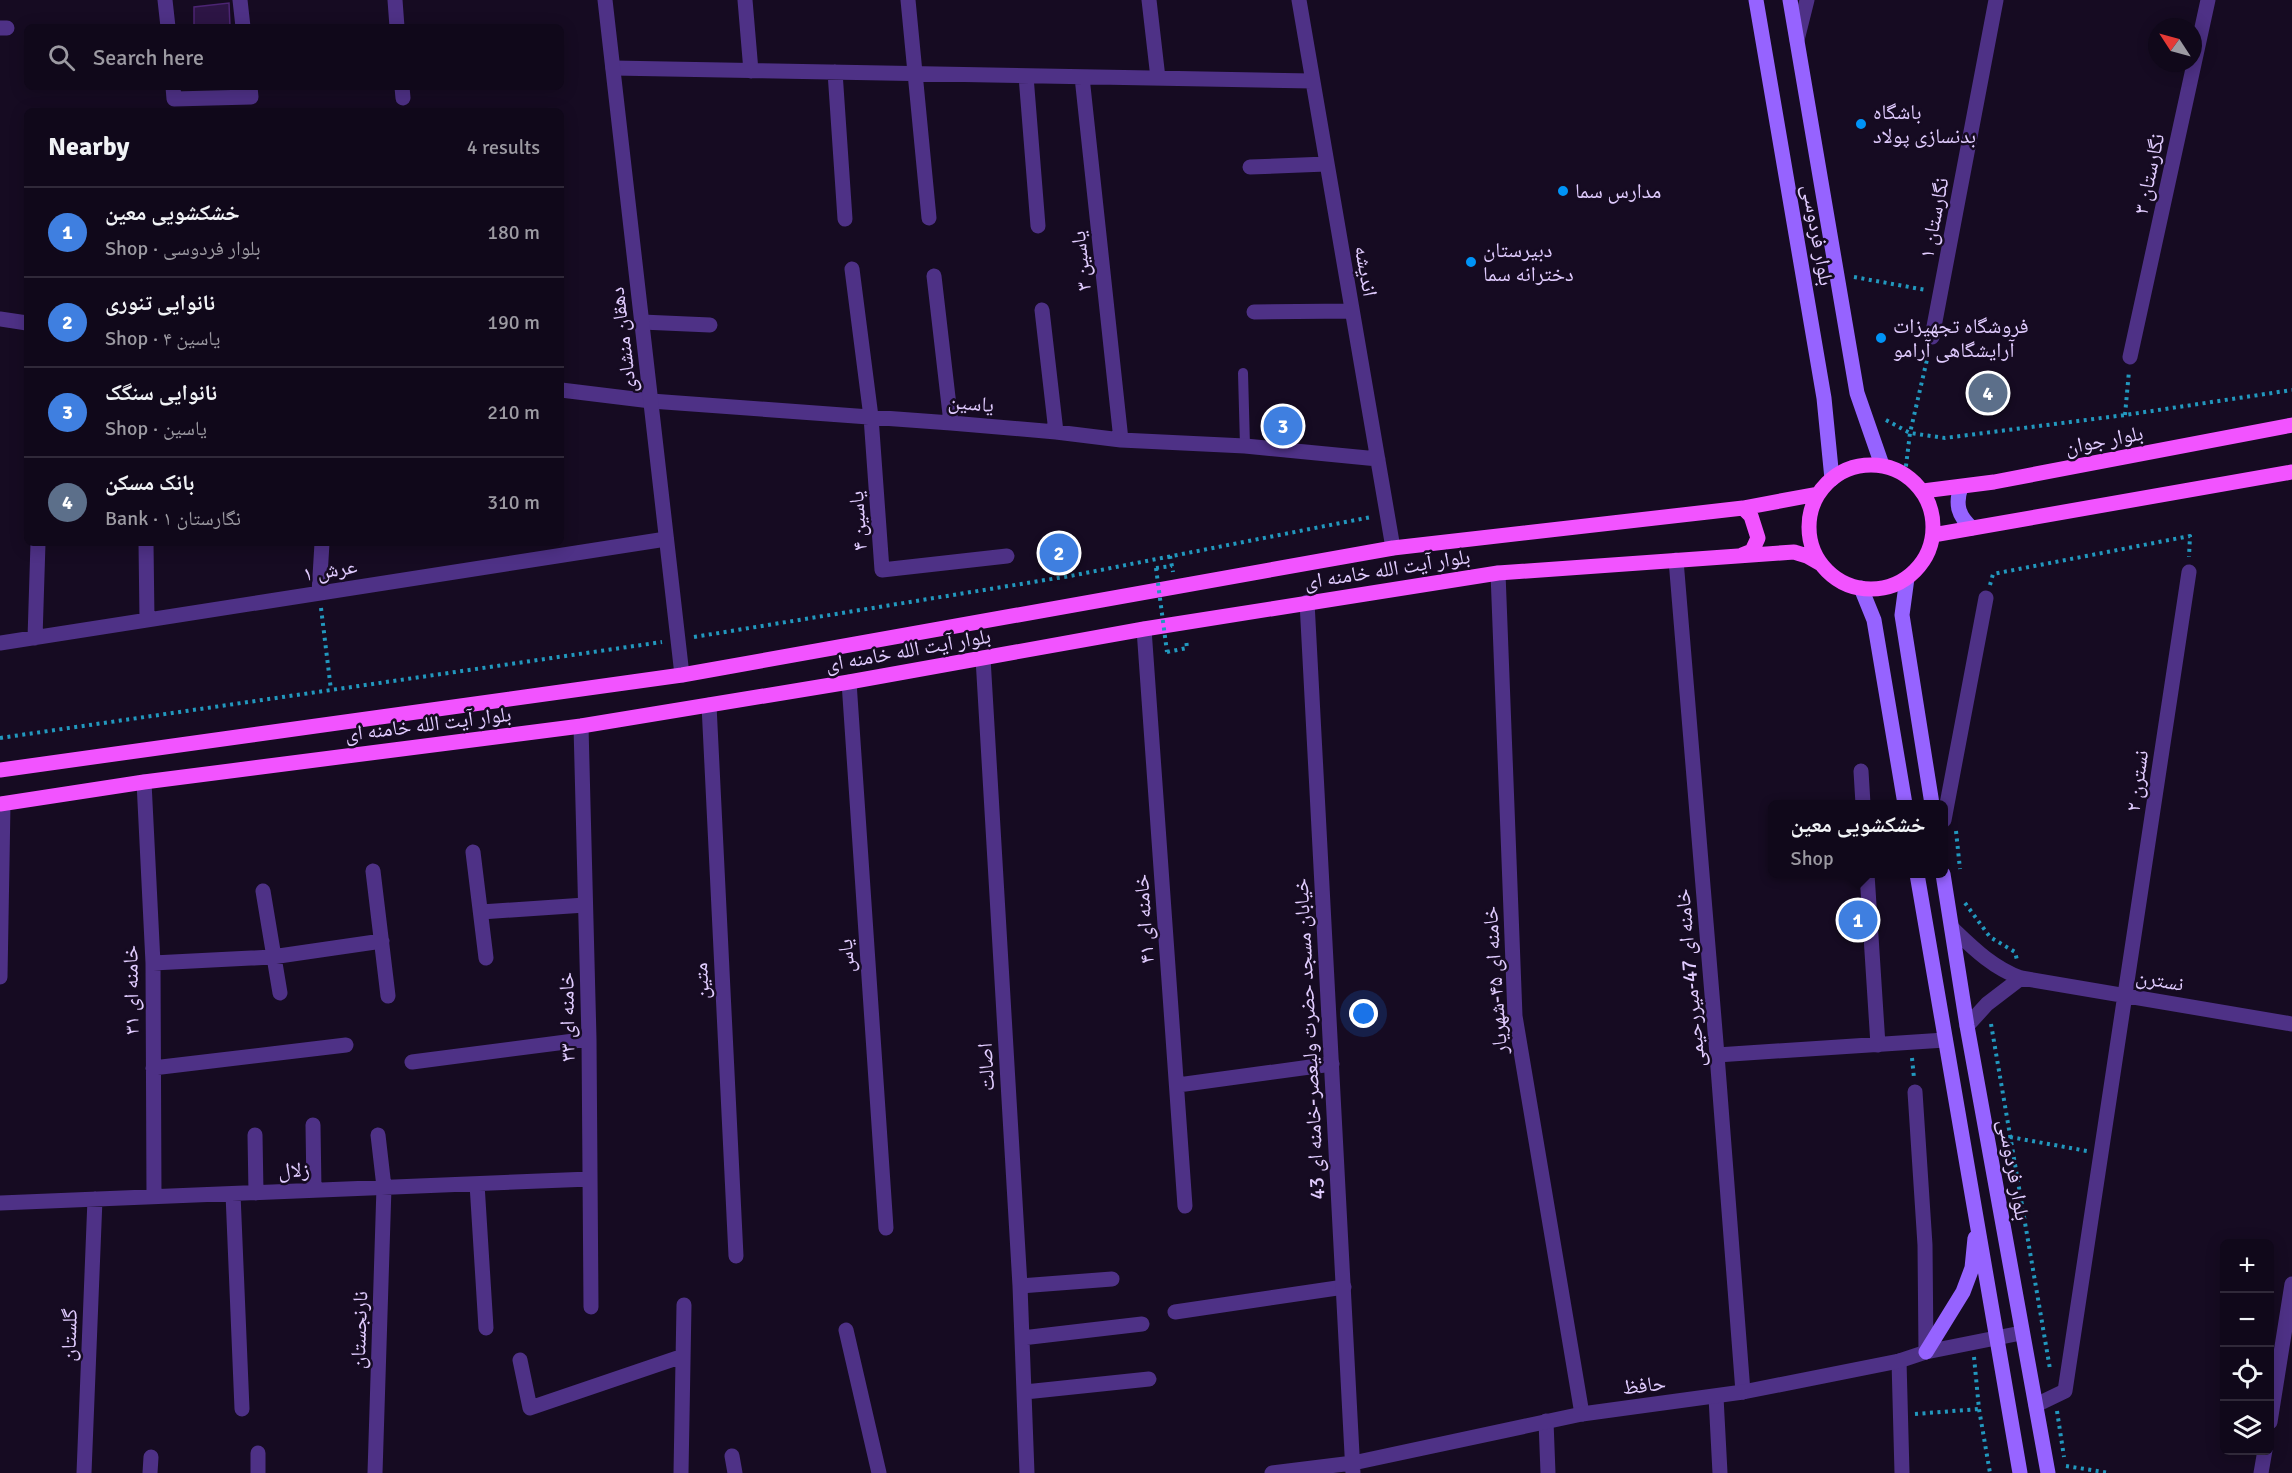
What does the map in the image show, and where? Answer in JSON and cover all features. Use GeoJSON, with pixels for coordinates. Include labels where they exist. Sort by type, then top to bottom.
{"type":"FeatureCollection","features":[{"type":"Feature","properties":{"kind":"main road","name":"بلوار فردوسی"},"geometry":{"type":"LineString","coordinates":[[1756,0],[1824,398],[1832,479]]}},
{"type":"Feature","properties":{"kind":"main road","name":"بلوار فردوسی"},"geometry":{"type":"LineString","coordinates":[[1790,0],[1857,393],[1882,465]]}},
{"type":"Feature","properties":{"kind":"main road","name":"بلوار جوان"},"geometry":{"type":"LineString","coordinates":[[1923,491],[1994,482],[2292,425]]}},
{"type":"Feature","properties":{"kind":"main road"},"geometry":{"type":"LineString","coordinates":[[1861,465],[1882,465],[1905,474],[1923,491],[1932,512],[1933,535],[1922,563],[1907,578],[1885,587],[1861,588],[1839,580],[1821,564],[1815,553],[1809,530],[1810,517],[1818,494],[1832,479],[1861,465]]}},
{"type":"Feature","properties":{"kind":"main road"},"geometry":{"type":"LineString","coordinates":[[1933,535],[2292,472]]}},
{"type":"Feature","properties":{"kind":"main road"},"geometry":{"type":"LineString","coordinates":[[1961,487],[1957,498],[1958,510],[1963,520],[1972,528]]}},
{"type":"Feature","properties":{"kind":"main road","name":"بلوار آیت الله خامنه ای"},"geometry":{"type":"LineString","coordinates":[[0,770],[682,675],[1393,548],[1743,508],[1818,494]]}},
{"type":"Feature","properties":{"kind":"main road"},"geometry":{"type":"LineString","coordinates":[[1740,556],[1752,551],[1758,538],[1751,516],[1743,508]]}},
{"type":"Feature","properties":{"kind":"main road","name":"بلوار آیت الله خامنه ای"},"geometry":{"type":"LineString","coordinates":[[2,804],[144,782],[581,726],[849,682],[1144,629],[1498,573],[1794,552],[1821,564]]}},
{"type":"Feature","properties":{"kind":"main road"},"geometry":{"type":"LineString","coordinates":[[1907,578],[1902,615],[1931,800]]}},
{"type":"Feature","properties":{"kind":"main road"},"geometry":{"type":"LineString","coordinates":[[1861,588],[1874,620],[1904,800]]}},
{"type":"Feature","properties":{"kind":"main road"},"geometry":{"type":"LineString","coordinates":[[1918,878],[2020,1473]]}},
{"type":"Feature","properties":{"kind":"main road","name":"بلوار فردوسی"},"geometry":{"type":"LineString","coordinates":[[1944,878],[1967,1026],[2048,1473]]}},
{"type":"Feature","properties":{"kind":"main road"},"geometry":{"type":"LineString","coordinates":[[1926,1352],[1963,1292],[1972,1268],[1977,1220]]}},
{"type":"Feature","properties":{"kind":"street"},"geometry":{"type":"LineString","coordinates":[[165,0],[168,24]]}},
{"type":"Feature","properties":{"kind":"street"},"geometry":{"type":"LineString","coordinates":[[240,0],[243,24]]}},
{"type":"Feature","properties":{"kind":"street"},"geometry":{"type":"LineString","coordinates":[[395,0],[397,24]]}},
{"type":"Feature","properties":{"kind":"street","name":"دهقان منشادی"},"geometry":{"type":"LineString","coordinates":[[605,0],[682,675]]}},
{"type":"Feature","properties":{"kind":"street"},"geometry":{"type":"LineString","coordinates":[[745,0],[751,70]]}},
{"type":"Feature","properties":{"kind":"street"},"geometry":{"type":"LineString","coordinates":[[908,0],[929,218]]}},
{"type":"Feature","properties":{"kind":"street"},"geometry":{"type":"LineString","coordinates":[[1149,0],[1158,78]]}},
{"type":"Feature","properties":{"kind":"street","name":"اندیشه"},"geometry":{"type":"LineString","coordinates":[[1299,0],[1393,548]]}},
{"type":"Feature","properties":{"kind":"street"},"geometry":{"type":"LineString","coordinates":[[1797,40],[1807,0]]}},
{"type":"Feature","properties":{"kind":"street","name":"نگارستان ۱"},"geometry":{"type":"LineString","coordinates":[[1932,337],[1996,0]]}},
{"type":"Feature","properties":{"kind":"street","name":"نگارستان ۳"},"geometry":{"type":"LineString","coordinates":[[2130,357],[2208,0]]}},
{"type":"Feature","properties":{"kind":"street"},"geometry":{"type":"LineString","coordinates":[[613,68],[1312,81]]}},
{"type":"Feature","properties":{"kind":"street"},"geometry":{"type":"LineString","coordinates":[[835,72],[845,219]]}},
{"type":"Feature","properties":{"kind":"street"},"geometry":{"type":"LineString","coordinates":[[1026,76],[1038,225]]}},
{"type":"Feature","properties":{"kind":"street","name":"یاسین ۳"},"geometry":{"type":"LineString","coordinates":[[1082,77],[1121,441]]}},
{"type":"Feature","properties":{"kind":"street"},"geometry":{"type":"LineString","coordinates":[[173,90],[174,99],[214,104],[251,97],[250,90]]}},
{"type":"Feature","properties":{"kind":"street"},"geometry":{"type":"LineString","coordinates":[[1250,167],[1326,164]]}},
{"type":"Feature","properties":{"kind":"street"},"geometry":{"type":"LineString","coordinates":[[852,269],[871,417]]}},
{"type":"Feature","properties":{"kind":"street"},"geometry":{"type":"LineString","coordinates":[[934,276],[951,423]]}},
{"type":"Feature","properties":{"kind":"street"},"geometry":{"type":"LineString","coordinates":[[1042,310],[1056,432]]}},
{"type":"Feature","properties":{"kind":"street"},"geometry":{"type":"LineString","coordinates":[[1254,312],[1352,311]]}},
{"type":"Feature","properties":{"kind":"street"},"geometry":{"type":"LineString","coordinates":[[0,319],[24,323]]}},
{"type":"Feature","properties":{"kind":"street"},"geometry":{"type":"LineString","coordinates":[[642,322],[710,325]]}},
{"type":"Feature","properties":{"kind":"street","name":"یاسین"},"geometry":{"type":"LineString","coordinates":[[564,390],[651,401],[1056,432],[1121,441],[1245,446],[1378,459]]}},
{"type":"Feature","properties":{"kind":"street","name":"یاسین ۴"},"geometry":{"type":"LineString","coordinates":[[871,417],[882,570],[1007,556]]}},
{"type":"Feature","properties":{"kind":"street","name":"عرش ۱"},"geometry":{"type":"LineString","coordinates":[[0,644],[666,539]]}},
{"type":"Feature","properties":{"kind":"street"},"geometry":{"type":"LineString","coordinates":[[35,638],[38,546]]}},
{"type":"Feature","properties":{"kind":"street"},"geometry":{"type":"LineString","coordinates":[[146,546],[147,620]]}},
{"type":"Feature","properties":{"kind":"street"},"geometry":{"type":"LineString","coordinates":[[319,593],[322,546]]}},
{"type":"Feature","properties":{"kind":"street","name":"خامنه ای 47-میررحیمی"},"geometry":{"type":"LineString","coordinates":[[1676,560],[1743,1392]]}},
{"type":"Feature","properties":{"kind":"street","name":"نسترن ۲"},"geometry":{"type":"LineString","coordinates":[[2055,1396],[2065,1391],[2189,572]]}},
{"type":"Feature","properties":{"kind":"street","name":"خامنه ای ۴۵-شهریار"},"geometry":{"type":"LineString","coordinates":[[1498,573],[1515,1017],[1582,1414]]}},
{"type":"Feature","properties":{"kind":"street"},"geometry":{"type":"LineString","coordinates":[[1949,820],[1986,598]]}},
{"type":"Feature","properties":{"kind":"street","name":"خیابان مسجد حضرت ولیعصر-خامنه ای 43"},"geometry":{"type":"LineString","coordinates":[[1307,602],[1353,1468]]}},
{"type":"Feature","properties":{"kind":"street","name":"خامنه ای ۴۱"},"geometry":{"type":"LineString","coordinates":[[1144,629],[1185,1206]]}},
{"type":"Feature","properties":{"kind":"street","name":"اصالت"},"geometry":{"type":"LineString","coordinates":[[983,658],[1020,1286],[1027,1473]]}},
{"type":"Feature","properties":{"kind":"street","name":"یاس"},"geometry":{"type":"LineString","coordinates":[[849,682],[886,1228]]}},
{"type":"Feature","properties":{"kind":"street","name":"متین"},"geometry":{"type":"LineString","coordinates":[[709,705],[736,1256]]}},
{"type":"Feature","properties":{"kind":"street","name":"خامنه ای ۳۳"},"geometry":{"type":"LineString","coordinates":[[581,726],[589,1039],[591,1307]]}},
{"type":"Feature","properties":{"kind":"street"},"geometry":{"type":"LineString","coordinates":[[1860,771],[1863,800]]}},
{"type":"Feature","properties":{"kind":"street","name":"خامنه ای ۳۱"},"geometry":{"type":"LineString","coordinates":[[144,782],[153,963],[154,1197]]}},
{"type":"Feature","properties":{"kind":"street"},"geometry":{"type":"LineString","coordinates":[[0,977],[2,804]]}},
{"type":"Feature","properties":{"kind":"street"},"geometry":{"type":"LineString","coordinates":[[473,852],[486,958]]}},
{"type":"Feature","properties":{"kind":"street"},"geometry":{"type":"LineString","coordinates":[[372,871],[388,996]]}},
{"type":"Feature","properties":{"kind":"street"},"geometry":{"type":"LineString","coordinates":[[1867,878],[1878,1045]]}},
{"type":"Feature","properties":{"kind":"street"},"geometry":{"type":"LineString","coordinates":[[263,891],[272,957],[280,993]]}},
{"type":"Feature","properties":{"kind":"street"},"geometry":{"type":"LineString","coordinates":[[481,912],[585,905]]}},
{"type":"Feature","properties":{"kind":"street","name":"نسترن"},"geometry":{"type":"LineString","coordinates":[[1952,928],[1986,960],[2006,973],[2020,978],[2292,1024]]}},
{"type":"Feature","properties":{"kind":"street"},"geometry":{"type":"LineString","coordinates":[[153,963],[272,957],[382,941]]}},
{"type":"Feature","properties":{"kind":"street"},"geometry":{"type":"LineString","coordinates":[[1967,1026],[1987,1004],[2020,978]]}},
{"type":"Feature","properties":{"kind":"street"},"geometry":{"type":"LineString","coordinates":[[412,1062],[589,1039]]}},
{"type":"Feature","properties":{"kind":"street"},"geometry":{"type":"LineString","coordinates":[[1717,1054],[1945,1040]]}},
{"type":"Feature","properties":{"kind":"street"},"geometry":{"type":"LineString","coordinates":[[153,1068],[346,1045]]}},
{"type":"Feature","properties":{"kind":"street"},"geometry":{"type":"LineString","coordinates":[[1178,1085],[1332,1064]]}},
{"type":"Feature","properties":{"kind":"street"},"geometry":{"type":"LineString","coordinates":[[1915,1092],[1925,1245],[1926,1352]]}},
{"type":"Feature","properties":{"kind":"street"},"geometry":{"type":"LineString","coordinates":[[313,1125],[314,1190]]}},
{"type":"Feature","properties":{"kind":"street"},"geometry":{"type":"LineString","coordinates":[[255,1135],[256,1193]]}},
{"type":"Feature","properties":{"kind":"street","name":"نارنجستان"},"geometry":{"type":"LineString","coordinates":[[375,1473],[384,1188],[378,1135]]}},
{"type":"Feature","properties":{"kind":"street","name":"زلال"},"geometry":{"type":"LineString","coordinates":[[0,1203],[590,1179]]}},
{"type":"Feature","properties":{"kind":"street"},"geometry":{"type":"LineString","coordinates":[[477,1184],[486,1328]]}},
{"type":"Feature","properties":{"kind":"street"},"geometry":{"type":"LineString","coordinates":[[233,1194],[242,1409]]}},
{"type":"Feature","properties":{"kind":"street","name":"گلستان"},"geometry":{"type":"LineString","coordinates":[[84,1473],[95,1199]]}},
{"type":"Feature","properties":{"kind":"street"},"geometry":{"type":"LineString","coordinates":[[1020,1286],[1112,1279]]}},
{"type":"Feature","properties":{"kind":"street"},"geometry":{"type":"LineString","coordinates":[[2273,1401],[2292,1284]]}},
{"type":"Feature","properties":{"kind":"street"},"geometry":{"type":"LineString","coordinates":[[1174,1312],[1344,1287]]}},
{"type":"Feature","properties":{"kind":"street"},"geometry":{"type":"LineString","coordinates":[[681,1473],[684,1305]]}},
{"type":"Feature","properties":{"kind":"street"},"geometry":{"type":"LineString","coordinates":[[1022,1338],[1142,1324]]}},
{"type":"Feature","properties":{"kind":"street"},"geometry":{"type":"LineString","coordinates":[[846,1330],[879,1473]]}},
{"type":"Feature","properties":{"kind":"street","name":"حافظ"},"geometry":{"type":"LineString","coordinates":[[1272,1473],[1353,1468],[1546,1421],[1743,1392],[1899,1361],[1926,1352],[2021,1332]]}},
{"type":"Feature","properties":{"kind":"street"},"geometry":{"type":"LineString","coordinates":[[520,1360],[530,1408],[683,1356]]}},
{"type":"Feature","properties":{"kind":"street"},"geometry":{"type":"LineString","coordinates":[[1899,1361],[1902,1473]]}},
{"type":"Feature","properties":{"kind":"street"},"geometry":{"type":"LineString","coordinates":[[1025,1392],[1149,1379]]}},
{"type":"Feature","properties":{"kind":"street"},"geometry":{"type":"LineString","coordinates":[[1716,1396],[1720,1473]]}},
{"type":"Feature","properties":{"kind":"street"},"geometry":{"type":"LineString","coordinates":[[2036,1405],[2055,1396]]}},
{"type":"Feature","properties":{"kind":"street"},"geometry":{"type":"LineString","coordinates":[[1546,1421],[1548,1473]]}},
{"type":"Feature","properties":{"kind":"street"},"geometry":{"type":"LineString","coordinates":[[258,1453],[258,1473]]}},
{"type":"Feature","properties":{"kind":"street"},"geometry":{"type":"LineString","coordinates":[[2261,1473],[2264,1455]]}},
{"type":"Feature","properties":{"kind":"street"},"geometry":{"type":"LineString","coordinates":[[732,1456],[735,1473]]}},
{"type":"Feature","properties":{"kind":"street"},"geometry":{"type":"LineString","coordinates":[[150,1473],[151,1457]]}},
{"type":"Feature","properties":{"kind":"lane"},"geometry":{"type":"LineString","coordinates":[[1243,373],[1245,446]]}},
{"type":"Feature","properties":{"kind":"path"},"geometry":{"type":"LineString","coordinates":[[1853,277],[1941,293]]}},
{"type":"Feature","properties":{"kind":"path"},"geometry":{"type":"LineString","coordinates":[[1905,474],[1910,433],[1932,337]]}},
{"type":"Feature","properties":{"kind":"path"},"geometry":{"type":"LineString","coordinates":[[2125,415],[2130,357]]}},
{"type":"Feature","properties":{"kind":"path"},"geometry":{"type":"LineString","coordinates":[[1910,433],[1944,438],[2125,415],[2292,390]]}},
{"type":"Feature","properties":{"kind":"path"},"geometry":{"type":"LineString","coordinates":[[1986,598],[1993,574],[2190,536],[2189,572]]}},
{"type":"Feature","properties":{"kind":"path"},"geometry":{"type":"LineString","coordinates":[[1172,566],[1156,568],[1167,652],[1187,648]]}},
{"type":"Feature","properties":{"kind":"path"},"geometry":{"type":"LineString","coordinates":[[319,593],[331,690]]}},
{"type":"Feature","properties":{"kind":"path"},"geometry":{"type":"LineString","coordinates":[[1949,820],[1962,879]]}},
{"type":"Feature","properties":{"kind":"path"},"geometry":{"type":"LineString","coordinates":[[1964,902],[1990,937],[2015,952],[2020,978]]}},
{"type":"Feature","properties":{"kind":"path"},"geometry":{"type":"LineString","coordinates":[[1987,1004],[2067,1473]]}},
{"type":"Feature","properties":{"kind":"path"},"geometry":{"type":"LineString","coordinates":[[1911,1042],[1915,1092]]}},
{"type":"Feature","properties":{"kind":"path"},"geometry":{"type":"LineString","coordinates":[[2010,1137],[2102,1154]]}},
{"type":"Feature","properties":{"kind":"path"},"geometry":{"type":"LineString","coordinates":[[1972,1342],[1978,1409],[1990,1473]]}},
{"type":"Feature","properties":{"kind":"path"},"geometry":{"type":"LineString","coordinates":[[1899,1415],[1978,1409]]}},
{"type":"Feature","properties":{"kind":"path"},"geometry":{"type":"LineString","coordinates":[[2066,1466],[2110,1473]]}},
{"type":"Feature","properties":{"kind":"building"},"geometry":{"type":"Polygon","coordinates":[[[229,3],[230,24],[194,24],[194,7],[229,3]]]}},
{"type":"Feature","properties":{"kind":"place","name":"باشگاه بدنسازی پولاد"},"geometry":{"type":"Point","coordinates":[1861,124]}},
{"type":"Feature","properties":{"kind":"place","name":"مدارس سما"},"geometry":{"type":"Point","coordinates":[1563,191]}},
{"type":"Feature","properties":{"kind":"place","name":"دبیرستان دخترانه سما"},"geometry":{"type":"Point","coordinates":[1471,262]}},
{"type":"Feature","properties":{"kind":"place","name":"فروشگاه تجهیزات آرایشگاهی آرامو"},"geometry":{"type":"Point","coordinates":[1881,338]}},
{"type":"Feature","properties":{"kind":"place","name":"بانک مسکن"},"geometry":{"type":"Point","coordinates":[1988,393]}},
{"type":"Feature","properties":{"kind":"place","name":"نانوایی سنگک"},"geometry":{"type":"Point","coordinates":[1283,426]}},
{"type":"Feature","properties":{"kind":"place","name":"نانوایی تنوری"},"geometry":{"type":"Point","coordinates":[1059,553]}},
{"type":"Feature","properties":{"kind":"place","name":"خشکشویی معین"},"geometry":{"type":"Point","coordinates":[1858,920]}}]}
